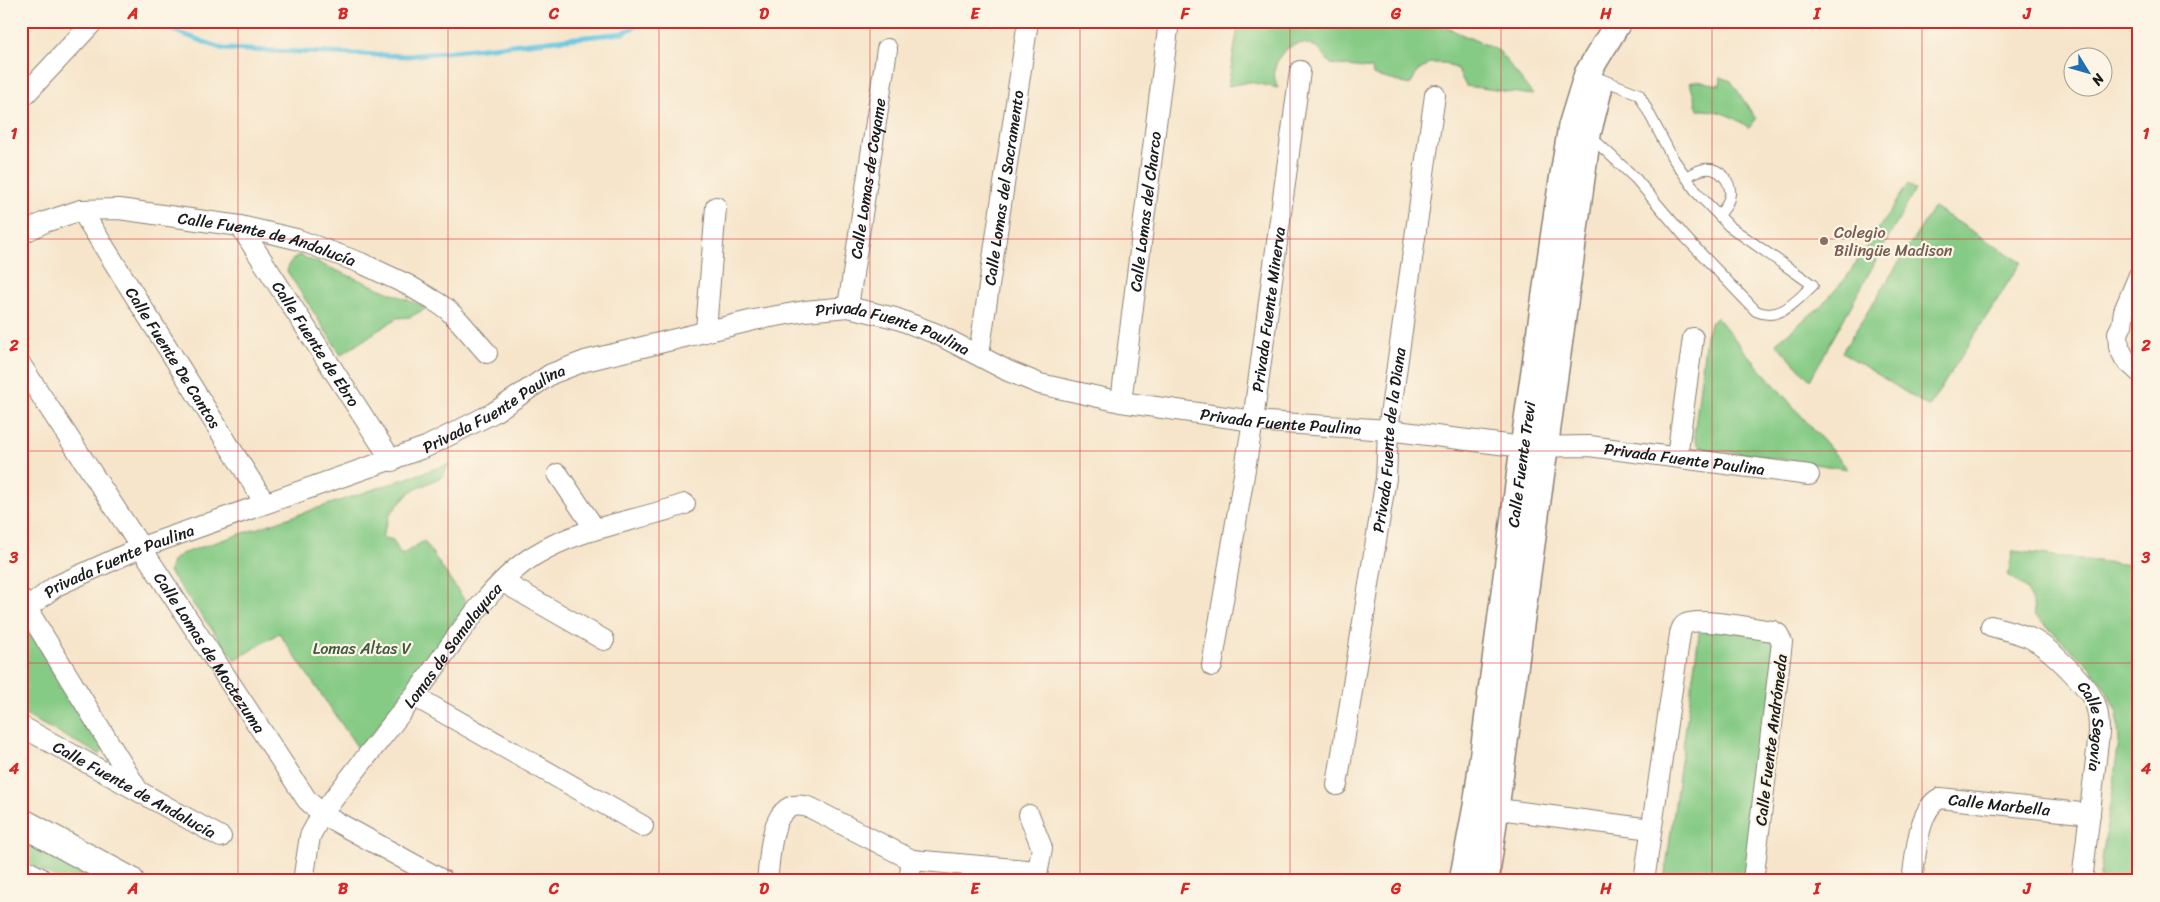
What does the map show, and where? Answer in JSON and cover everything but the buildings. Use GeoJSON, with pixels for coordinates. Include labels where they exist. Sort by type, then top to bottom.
{"type":"FeatureCollection","features":[{"type":"Feature","properties":{"kind":"main road"},"geometry":{"type":"LineString","coordinates":[[21,822],[130,881]]}},
{"type":"Feature","properties":{"kind":"main road"},"geometry":{"type":"LineString","coordinates":[[21,872],[38,881]]}},
{"type":"Feature","properties":{"kind":"street"},"geometry":{"type":"LineString","coordinates":[[21,99],[94,21]]}},
{"type":"Feature","properties":{"kind":"street","name":"Calle Lomas del Sacramento"},"geometry":{"type":"LineString","coordinates":[[979,354],[1028,21]]}},
{"type":"Feature","properties":{"kind":"street","name":"Calle Lomas del Charco"},"geometry":{"type":"LineString","coordinates":[[1121,402],[1169,21]]}},
{"type":"Feature","properties":{"kind":"street","name":"Calle Fuente Trevi"},"geometry":{"type":"LineString","coordinates":[[1486,881],[1486,808],[1580,130],[1602,53],[1619,21]]}},
{"type":"Feature","properties":{"kind":"street","name":"Calle Lomas de Coyame"},"geometry":{"type":"LineString","coordinates":[[848,307],[886,49]]}},
{"type":"Feature","properties":{"kind":"street","name":"Privada Fuente Minerva"},"geometry":{"type":"LineString","coordinates":[[1212,666],[1253,421],[1300,71]]}},
{"type":"Feature","properties":{"kind":"street","name":"Privada Fuente de la Diana"},"geometry":{"type":"LineString","coordinates":[[1337,785],[1386,478],[1388,430],[1435,96]]}},
{"type":"Feature","properties":{"kind":"street"},"geometry":{"type":"LineString","coordinates":[[706,330],[716,207]]}},
{"type":"Feature","properties":{"kind":"street","name":"Calle Fuente de Andalucía"},"geometry":{"type":"LineString","coordinates":[[21,234],[45,222],[81,210],[119,209],[240,226],[296,239],[408,285],[447,309],[487,353]]}},
{"type":"Feature","properties":{"kind":"street","name":"Calle Fuente De Cantos"},"geometry":{"type":"LineString","coordinates":[[81,210],[265,503]]}},
{"type":"Feature","properties":{"kind":"street","name":"Calle Fuente de Ebro"},"geometry":{"type":"LineString","coordinates":[[240,226],[392,461]]}},
{"type":"Feature","properties":{"kind":"street"},"geometry":{"type":"LineString","coordinates":[[2139,275],[2124,311],[2122,325],[2118,333],[2119,347],[2125,359],[2139,372]]}},
{"type":"Feature","properties":{"kind":"street","name":"Privada Fuente Paulina"},"geometry":{"type":"LineString","coordinates":[[23,606],[56,586],[142,547],[265,503],[392,461],[458,432],[493,413],[552,374],[585,361],[706,330],[805,311],[848,307],[896,318],[937,334],[979,354],[1008,371],[1040,384],[1121,402],[1253,421],[1388,430],[1535,447],[1589,446],[1809,475]]}},
{"type":"Feature","properties":{"kind":"street"},"geometry":{"type":"LineString","coordinates":[[1677,457],[1693,338]]}},
{"type":"Feature","properties":{"kind":"street","name":"Calle Lomas de Moctezuma"},"geometry":{"type":"LineString","coordinates":[[21,365],[307,800],[322,814],[444,881]]}},
{"type":"Feature","properties":{"kind":"street"},"geometry":{"type":"LineString","coordinates":[[558,474],[595,529]]}},
{"type":"Feature","properties":{"kind":"street","name":"Lomas de Samalayuca"},"geometry":{"type":"LineString","coordinates":[[303,881],[310,836],[322,814],[481,606],[503,582],[534,555],[559,542],[595,529],[655,514],[685,504]]}},
{"type":"Feature","properties":{"kind":"street"},"geometry":{"type":"LineString","coordinates":[[503,582],[604,640]]}},
{"type":"Feature","properties":{"kind":"street"},"geometry":{"type":"LineString","coordinates":[[23,606],[137,789]]}},
{"type":"Feature","properties":{"kind":"street","name":"Calle Fuente Andrómeda"},"geometry":{"type":"LineString","coordinates":[[1644,881],[1683,627],[1690,622],[1712,622],[1776,632],[1782,642],[1783,648],[1754,881]]}},
{"type":"Feature","properties":{"kind":"street","name":"Calle Segovia"},"geometry":{"type":"LineString","coordinates":[[1992,626],[2032,640],[2049,651],[2088,692],[2096,704],[2099,733],[2082,881]]}},
{"type":"Feature","properties":{"kind":"street"},"geometry":{"type":"LineString","coordinates":[[414,696],[643,826]]}},
{"type":"Feature","properties":{"kind":"street","name":"Calle Fuente de Andalucía"},"geometry":{"type":"LineString","coordinates":[[21,726],[221,837]]}},
{"type":"Feature","properties":{"kind":"street","name":"Calle Marbella"},"geometry":{"type":"LineString","coordinates":[[1912,881],[1924,815],[1931,804],[1940,798],[2090,814]]}},
{"type":"Feature","properties":{"kind":"street"},"geometry":{"type":"LineString","coordinates":[[767,881],[776,823],[787,807],[801,804],[811,808],[912,860],[1037,876],[1042,848],[1028,815]]}},
{"type":"Feature","properties":{"kind":"street"},"geometry":{"type":"LineString","coordinates":[[1486,808],[1651,829]]}},
{"type":"Feature","properties":{"kind":"street","name":"Calle Fuente Trevi"},"geometry":{"type":"LineString","coordinates":[[1462,881],[1486,808]]}},
{"type":"Feature","properties":{"kind":"street"},"geometry":{"type":"LineString","coordinates":[[909,881],[912,860]]}},
{"type":"Feature","properties":{"kind":"lane"},"geometry":{"type":"LineString","coordinates":[[1580,130],[1605,148],[1636,179],[1686,238],[1756,311],[1765,316],[1784,311],[1813,285],[1729,226],[1686,177],[1672,157],[1639,94],[1595,76]]}},
{"type":"Feature","properties":{"kind":"lane"},"geometry":{"type":"LineString","coordinates":[[1686,177],[1704,169],[1714,170],[1725,178],[1729,185],[1729,201],[1719,215]]}},
{"type":"Feature","properties":{"kind":"green space"},"geometry":{"type":"Polygon","coordinates":[[[1239,21],[1432,21],[1499,51],[1533,95],[1466,86],[1457,69],[1446,63],[1430,63],[1417,72],[1410,85],[1373,75],[1372,69],[1331,64],[1317,48],[1306,44],[1297,44],[1289,47],[1282,53],[1277,61],[1275,70],[1278,88],[1249,82],[1228,86],[1239,21]]]}},
{"type":"Feature","properties":{"kind":"green space"},"geometry":{"type":"Polygon","coordinates":[[[1721,77],[1731,81],[1756,119],[1749,128],[1725,114],[1698,110],[1690,83],[1696,81],[1720,85],[1721,77]]]}},
{"type":"Feature","properties":{"kind":"green space"},"geometry":{"type":"Polygon","coordinates":[[[1908,184],[1915,190],[1810,380],[1776,343],[1821,306],[1846,278],[1908,184]]]}},
{"type":"Feature","properties":{"kind":"green space"},"geometry":{"type":"Polygon","coordinates":[[[1934,207],[2021,262],[1929,407],[1842,352],[1934,207]]]}},
{"type":"Feature","properties":{"kind":"green space"},"geometry":{"type":"Polygon","coordinates":[[[299,255],[427,308],[410,317],[397,318],[341,355],[287,271],[290,262],[299,255]]]}},
{"type":"Feature","properties":{"kind":"green space"},"geometry":{"type":"Polygon","coordinates":[[[1717,317],[1848,469],[1704,448],[1697,444],[1694,436],[1706,336],[1711,322],[1717,317]]]}},
{"type":"Feature","properties":{"kind":"green space","name":"Lomas Altas V"},"geometry":{"type":"Polygon","coordinates":[[[449,464],[443,476],[410,492],[390,514],[382,537],[393,540],[401,555],[424,541],[467,604],[360,751],[279,633],[235,660],[169,572],[172,561],[181,554],[449,464]]]}},
{"type":"Feature","properties":{"kind":"green space"},"geometry":{"type":"Polygon","coordinates":[[[2013,551],[2131,565],[2139,563],[2139,881],[2099,881],[2119,741],[2117,713],[2106,690],[2090,667],[2034,615],[2030,595],[2008,575],[2013,551]]]}},
{"type":"Feature","properties":{"kind":"green space"},"geometry":{"type":"Polygon","coordinates":[[[1700,627],[1778,639],[1747,881],[1664,881],[1700,627]]]}},
{"type":"Feature","properties":{"kind":"green space"},"geometry":{"type":"Polygon","coordinates":[[[25,632],[32,635],[104,749],[99,754],[21,713],[21,636],[25,632]]]}},
{"type":"Feature","properties":{"kind":"green space"},"geometry":{"type":"Polygon","coordinates":[[[21,832],[111,881],[61,881],[21,859],[21,832]]]}},
{"type":"Feature","properties":{"kind":"waterway"},"geometry":{"type":"LineString","coordinates":[[148,21],[223,49],[408,56],[623,33],[644,21]]}},
{"type":"Feature","properties":{"kind":"place","name":"Colegio Bilingüe Madison"},"geometry":{"type":"Point","coordinates":[1824,241]}}]}
